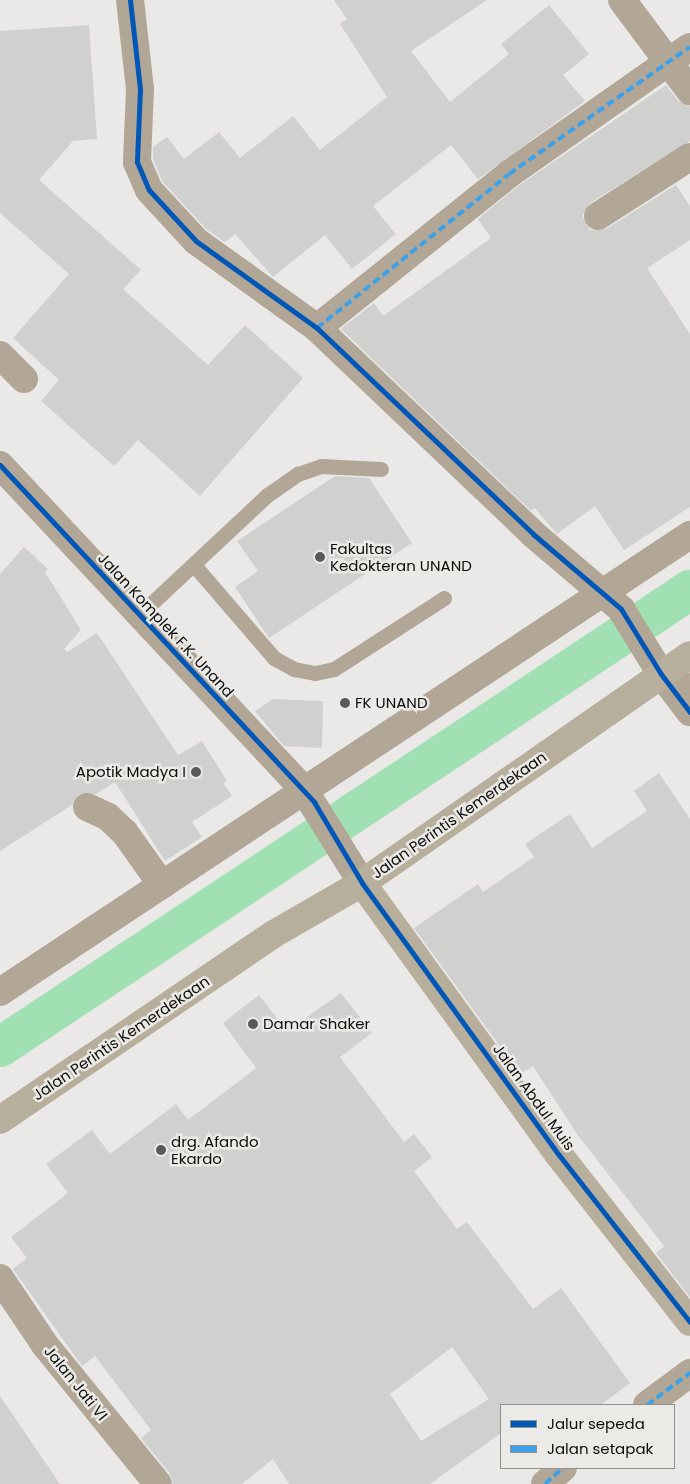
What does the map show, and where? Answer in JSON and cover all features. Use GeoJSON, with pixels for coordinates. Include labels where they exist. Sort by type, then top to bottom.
{"type":"FeatureCollection","features":[{"type":"Feature","properties":{"kind":"main road","name":"Jalan Perintis Kemerdekaan"},"geometry":{"type":"LineString","coordinates":[[0,1120],[272,935],[362,883],[679,670]]}},
{"type":"Feature","properties":{"kind":"main road","name":"Jalan Abdul Muis"},"geometry":{"type":"LineString","coordinates":[[362,883],[559,1154],[690,1322]]}},
{"type":"Feature","properties":{"kind":"street"},"geometry":{"type":"LineString","coordinates":[[130,0],[140,89],[137,162],[149,190],[196,241],[317,328],[533,534],[612,601],[649,650],[679,670],[690,712]]}},
{"type":"Feature","properties":{"kind":"street"},"geometry":{"type":"LineString","coordinates":[[622,0],[666,63],[690,91]]}},
{"type":"Feature","properties":{"kind":"street"},"geometry":{"type":"LineString","coordinates":[[317,328],[510,174],[690,47]]}},
{"type":"Feature","properties":{"kind":"street"},"geometry":{"type":"LineString","coordinates":[[598,216],[690,157]]}},
{"type":"Feature","properties":{"kind":"street"},"geometry":{"type":"LineString","coordinates":[[0,355],[24,379]]}},
{"type":"Feature","properties":{"kind":"street","name":"Jalan Komplek F.K. Unand"},"geometry":{"type":"LineString","coordinates":[[0,465],[309,796],[349,858],[362,883]]}},
{"type":"Feature","properties":{"kind":"street"},"geometry":{"type":"LineString","coordinates":[[0,992],[162,885],[309,796],[612,601],[690,535]]}},
{"type":"Feature","properties":{"kind":"street"},"geometry":{"type":"LineString","coordinates":[[87,807],[108,817],[125,833],[162,885]]}},
{"type":"Feature","properties":{"kind":"street","name":"Jalan Jati VI"},"geometry":{"type":"LineString","coordinates":[[0,1278],[45,1346],[158,1484]]}},
{"type":"Feature","properties":{"kind":"street"},"geometry":{"type":"LineString","coordinates":[[648,1404],[690,1373]]}},
{"type":"Feature","properties":{"kind":"street"},"geometry":{"type":"LineString","coordinates":[[545,1484],[563,1469]]}},
{"type":"Feature","properties":{"kind":"lane"},"geometry":{"type":"LineString","coordinates":[[139,615],[266,496],[298,474],[321,466],[381,469]]}},
{"type":"Feature","properties":{"kind":"lane"},"geometry":{"type":"LineString","coordinates":[[194,564],[274,658],[294,669],[315,673],[334,669],[444,598]]}},
{"type":"Feature","properties":{"kind":"building"},"geometry":{"type":"Polygon","coordinates":[[[334,0],[487,0],[411,51],[450,102],[509,54],[501,44],[549,5],[589,54],[563,75],[585,101],[478,179],[451,145],[373,206],[396,234],[352,269],[325,235],[273,277],[235,234],[225,242],[206,229],[162,181],[153,159],[153,147],[167,137],[184,159],[219,132],[240,158],[293,116],[320,150],[387,97],[340,24],[347,19],[334,0]]]}},
{"type":"Feature","properties":{"kind":"building"},"geometry":{"type":"Polygon","coordinates":[[[89,25],[97,139],[73,141],[39,180],[141,270],[123,289],[208,365],[245,325],[303,378],[200,496],[138,440],[114,466],[41,401],[59,380],[13,338],[69,274],[0,213],[0,31],[89,25]]]}},
{"type":"Feature","properties":{"kind":"building"},"geometry":{"type":"Polygon","coordinates":[[[666,85],[678,101],[690,106],[690,141],[590,203],[582,216],[590,230],[606,229],[676,185],[690,206],[690,240],[647,268],[690,334],[690,507],[624,550],[595,506],[557,534],[535,508],[531,511],[341,329],[374,303],[383,316],[491,238],[478,219],[518,186],[666,85]]]}},
{"type":"Feature","properties":{"kind":"building","name":"Fakultas Kedokteran UNAND"},"geometry":{"type":"Polygon","coordinates":[[[335,476],[369,478],[412,543],[269,638],[235,587],[258,571],[237,541],[335,476]]]}},
{"type":"Feature","properties":{"kind":"building"},"geometry":{"type":"Polygon","coordinates":[[[24,547],[48,569],[45,572],[81,630],[64,649],[67,652],[97,633],[178,755],[202,741],[227,781],[223,783],[232,796],[192,822],[202,837],[165,861],[115,782],[96,794],[79,794],[72,805],[0,851],[0,574],[24,547]]]}},
{"type":"Feature","properties":{"kind":"building"},"geometry":{"type":"Polygon","coordinates":[[[273,699],[323,701],[322,748],[284,746],[255,711],[273,699]]]}},
{"type":"Feature","properties":{"kind":"building"},"geometry":{"type":"Polygon","coordinates":[[[659,773],[690,819],[690,1297],[656,1253],[664,1246],[577,1134],[533,1066],[520,1074],[414,928],[478,884],[483,892],[534,857],[525,844],[570,814],[592,848],[647,811],[634,791],[659,773]]]}},
{"type":"Feature","properties":{"kind":"building"},"geometry":{"type":"Polygon","coordinates":[[[341,993],[372,1033],[340,1057],[404,1142],[414,1134],[432,1157],[414,1171],[457,1229],[467,1222],[533,1309],[561,1288],[630,1383],[602,1404],[500,1404],[500,1434],[430,1484],[289,1484],[273,1459],[242,1484],[173,1484],[170,1474],[141,1438],[151,1430],[95,1356],[82,1366],[13,1269],[27,1258],[11,1237],[68,1193],[46,1164],[92,1130],[110,1154],[176,1104],[188,1120],[256,1068],[223,1023],[259,995],[287,1031],[341,993]],[[452,1347],[390,1394],[421,1441],[489,1399],[452,1347]]]}},
{"type":"Feature","properties":{"kind":"building"},"geometry":{"type":"Polygon","coordinates":[[[0,1396],[60,1484],[0,1484],[0,1396]]]}},
{"type":"Feature","properties":{"kind":"waterway"},"geometry":{"type":"LineString","coordinates":[[0,1047],[690,590]]}},
{"type":"Feature","properties":{"kind":"marked path"},"geometry":{"type":"LineString","coordinates":[[317,328],[509,174],[690,47]]}},
{"type":"Feature","properties":{"kind":"marked path"},"geometry":{"type":"LineString","coordinates":[[648,1404],[690,1373]]}},
{"type":"Feature","properties":{"kind":"marked path"},"geometry":{"type":"LineString","coordinates":[[545,1484],[562,1469]]}},
{"type":"Feature","properties":{"kind":"cycle path"},"geometry":{"type":"LineString","coordinates":[[130,0],[140,89],[137,162],[149,190],[196,241],[317,328],[533,534],[621,609],[661,674],[690,712]]}},
{"type":"Feature","properties":{"kind":"cycle path"},"geometry":{"type":"LineString","coordinates":[[0,465],[314,802],[362,883],[559,1155],[690,1322]]}},
{"type":"Feature","properties":{"kind":"place","name":"Fakultas Kedokteran UNAND"},"geometry":{"type":"Point","coordinates":[320,557]}},
{"type":"Feature","properties":{"kind":"place","name":"FK UNAND"},"geometry":{"type":"Point","coordinates":[345,703]}},
{"type":"Feature","properties":{"kind":"place","name":"Apotik Madya I"},"geometry":{"type":"Point","coordinates":[196,772]}},
{"type":"Feature","properties":{"kind":"place","name":"Damar Shaker"},"geometry":{"type":"Point","coordinates":[253,1024]}},
{"type":"Feature","properties":{"kind":"place","name":"drg. Afando Ekardo"},"geometry":{"type":"Point","coordinates":[161,1150]}}]}
